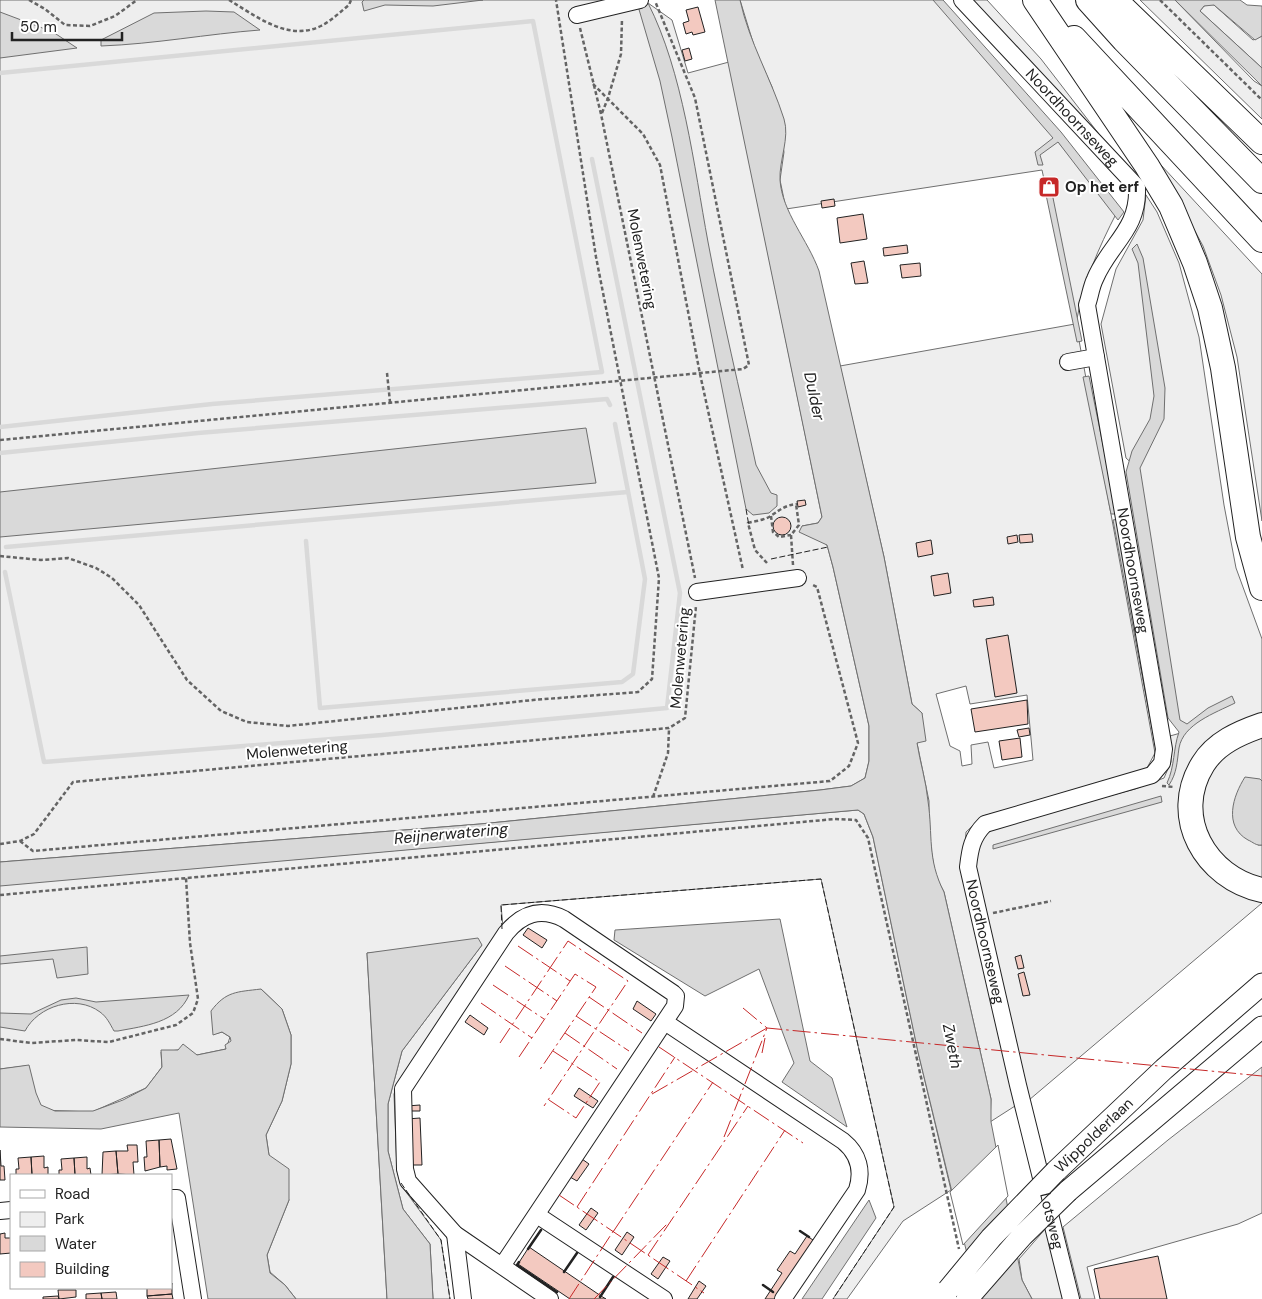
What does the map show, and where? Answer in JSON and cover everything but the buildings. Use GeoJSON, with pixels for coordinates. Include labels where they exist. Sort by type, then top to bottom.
{"type":"FeatureCollection","features":[{"type":"Feature","properties":{"kind":"highway"},"geometry":{"type":"LineString","coordinates":[[1035,0],[1147,166],[1171,206],[1195,263],[1210,308],[1224,368],[1248,537],[1262,588]]}},
{"type":"Feature","properties":{"kind":"highway"},"geometry":{"type":"LineString","coordinates":[[1039,0],[1262,240]]}},
{"type":"Feature","properties":{"kind":"highway"},"geometry":{"type":"LineString","coordinates":[[1088,0],[1124,40],[1262,181]]}},
{"type":"Feature","properties":{"kind":"highway"},"geometry":{"type":"LineString","coordinates":[[1115,0],[1262,142]]}},
{"type":"Feature","properties":{"kind":"highway"},"geometry":{"type":"LineString","coordinates":[[1262,725],[1240,733],[1222,743],[1211,754],[1197,777],[1191,808],[1195,834],[1200,846],[1213,864],[1237,882],[1262,890]]}},
{"type":"Feature","properties":{"kind":"main road","name":"Wippolderlaan"},"geometry":{"type":"LineString","coordinates":[[944,1294],[1005,1224],[1056,1171],[1164,1069],[1262,984]]}},
{"type":"Feature","properties":{"kind":"main road","name":"Wippolderlaan"},"geometry":{"type":"LineString","coordinates":[[967,1299],[1022,1236],[1068,1191],[1262,1027]]}},
{"type":"Feature","properties":{"kind":"street"},"geometry":{"type":"LineString","coordinates":[[577,15],[620,6],[638,0]]}},
{"type":"Feature","properties":{"kind":"street","name":"Noordhoornseweg"},"geometry":{"type":"LineString","coordinates":[[962,0],[1137,187],[1138,203],[1134,216],[1095,278],[1087,305],[1164,749],[1162,763],[1152,775],[985,824],[976,833],[970,848],[968,867],[1018,1085]]}},
{"type":"Feature","properties":{"kind":"street"},"geometry":{"type":"LineString","coordinates":[[1068,362],[1096,357]]}},
{"type":"Feature","properties":{"kind":"street"},"geometry":{"type":"LineString","coordinates":[[697,592],[748,583],[795,578]]}},
{"type":"Feature","properties":{"kind":"street"},"geometry":{"type":"LineString","coordinates":[[502,1266],[676,1006],[676,996],[673,993],[564,919],[540,912],[527,915],[514,923],[402,1089],[406,1176],[455,1234],[550,1299]]}},
{"type":"Feature","properties":{"kind":"street"},"geometry":{"type":"LineString","coordinates":[[665,1022],[843,1141],[854,1153],[861,1176],[857,1190],[783,1299]]}},
{"type":"Feature","properties":{"kind":"street","name":"Lotsweg"},"geometry":{"type":"LineString","coordinates":[[1018,1085],[1071,1299]]}},
{"type":"Feature","properties":{"kind":"street"},"geometry":{"type":"LineString","coordinates":[[172,1198],[177,1198],[193,1299]]}},
{"type":"Feature","properties":{"kind":"street"},"geometry":{"type":"LineString","coordinates":[[537,1215],[664,1299]]}},
{"type":"Feature","properties":{"kind":"street"},"geometry":{"type":"LineString","coordinates":[[455,1234],[463,1299]]}},
{"type":"Feature","properties":{"kind":"path"},"geometry":{"type":"LineString","coordinates":[[29,0],[45,9],[65,25],[90,26],[115,16],[137,0]]}},
{"type":"Feature","properties":{"kind":"path"},"geometry":{"type":"LineString","coordinates":[[229,0],[271,25],[298,32],[321,26],[349,5],[351,0]]}},
{"type":"Feature","properties":{"kind":"path"},"geometry":{"type":"LineString","coordinates":[[0,556],[41,560],[68,558],[96,568],[112,578],[139,605],[187,680],[221,710],[247,722],[288,726],[542,699],[638,692],[652,679],[659,578],[596,257],[556,0]]}},
{"type":"Feature","properties":{"kind":"path"},"geometry":{"type":"LineString","coordinates":[[0,440],[390,402],[654,379],[743,369],[749,365],[695,98],[654,0]]}},
{"type":"Feature","properties":{"kind":"path"},"geometry":{"type":"LineString","coordinates":[[1160,0],[1262,100]]}},
{"type":"Feature","properties":{"kind":"path"},"geometry":{"type":"LineString","coordinates":[[601,114],[608,98],[621,54],[622,20],[620,6]]}},
{"type":"Feature","properties":{"kind":"path","name":"Molenwetering"},"geometry":{"type":"LineString","coordinates":[[20,842],[34,834],[73,782],[669,728],[685,718],[697,592],[601,114],[577,15]]}},
{"type":"Feature","properties":{"kind":"path"},"geometry":{"type":"LineString","coordinates":[[592,83],[643,134],[660,165],[700,374],[740,562],[748,583]]}},
{"type":"Feature","properties":{"kind":"path"},"geometry":{"type":"LineString","coordinates":[[388,373],[390,402]]}},
{"type":"Feature","properties":{"kind":"path"},"geometry":{"type":"LineString","coordinates":[[0,844],[20,842],[33,851],[830,781],[848,766],[858,743],[817,587],[795,578],[791,535],[797,525],[799,525],[797,504],[778,509],[771,516],[748,523],[754,550],[768,563]]}},
{"type":"Feature","properties":{"kind":"path"},"geometry":{"type":"LineString","coordinates":[[771,516],[773,532],[779,537],[791,535]]}},
{"type":"Feature","properties":{"kind":"path"},"geometry":{"type":"LineString","coordinates":[[653,797],[668,753],[669,728]]}},
{"type":"Feature","properties":{"kind":"path"},"geometry":{"type":"LineString","coordinates":[[0,895],[835,819],[856,820],[868,838],[959,1250]]}},
{"type":"Feature","properties":{"kind":"path"},"geometry":{"type":"LineString","coordinates":[[0,1039],[31,1043],[76,1040],[109,1042],[176,1025],[193,1013],[198,1000],[190,943],[186,878]]}},
{"type":"Feature","properties":{"kind":"path"},"geometry":{"type":"LineString","coordinates":[[979,916],[1051,901]]}},
{"type":"Feature","properties":{"kind":"green space"},"geometry":{"type":"Polygon","coordinates":[[[0,0],[636,0],[638,5],[648,3],[672,20],[688,73],[729,62],[822,517],[818,523],[802,526],[827,545],[833,567],[869,726],[869,761],[865,778],[851,786],[820,790],[480,824],[0,862],[0,0]]]}},
{"type":"Feature","properties":{"kind":"green space"},"geometry":{"type":"Polygon","coordinates":[[[740,0],[939,0],[1117,212],[1092,266],[1076,324],[1155,753],[1147,768],[1131,776],[983,816],[966,832],[965,848],[1015,1106],[990,1122],[991,1099],[944,892],[935,875],[929,834],[929,801],[917,743],[922,713],[912,704],[884,557],[840,366],[1075,324],[1042,170],[786,209],[780,180],[784,152],[772,87],[756,52],[740,0]],[[966,686],[936,694],[950,746],[960,751],[962,766],[972,764],[971,745],[988,742],[994,768],[1033,760],[1027,695],[970,704],[966,686]]]}},
{"type":"Feature","properties":{"kind":"green space"},"geometry":{"type":"Polygon","coordinates":[[[967,0],[987,0],[1041,59],[1146,195],[1137,195],[967,0]]]}},
{"type":"Feature","properties":{"kind":"green space"},"geometry":{"type":"Polygon","coordinates":[[[1140,0],[1175,0],[1254,81],[1262,86],[1262,119],[1140,0]]]}},
{"type":"Feature","properties":{"kind":"green space"},"geometry":{"type":"Polygon","coordinates":[[[1214,5],[1253,40],[1262,36],[1262,68],[1200,11],[1204,6],[1214,5]]]}},
{"type":"Feature","properties":{"kind":"green space"},"geometry":{"type":"Polygon","coordinates":[[[1148,151],[1262,274],[1262,521],[1237,357],[1221,295],[1203,246],[1170,185],[1148,151]]]}},
{"type":"Feature","properties":{"kind":"green space"},"geometry":{"type":"Polygon","coordinates":[[[1146,195],[1157,212],[1179,263],[1199,337],[1224,505],[1236,568],[1262,639],[1262,717],[1213,742],[1188,832],[1262,895],[1262,903],[1029,1100],[974,863],[977,849],[987,834],[1004,824],[1135,789],[1164,778],[1171,762],[1170,736],[1184,732],[1179,721],[1136,467],[1126,458],[1101,324],[1116,269],[1143,220],[1146,195]]]}},
{"type":"Feature","properties":{"kind":"green space"},"geometry":{"type":"Polygon","coordinates":[[[1262,736],[1262,781],[1260,779],[1258,845],[1262,845],[1262,878],[1242,870],[1225,858],[1213,843],[1205,826],[1202,807],[1205,789],[1213,770],[1231,750],[1262,736]]]}},
{"type":"Feature","properties":{"kind":"green space"},"geometry":{"type":"Polygon","coordinates":[[[858,810],[864,814],[873,837],[918,1052],[951,1190],[903,1221],[847,1299],[833,1299],[894,1207],[821,879],[501,905],[503,927],[399,1081],[394,1094],[397,1171],[401,1185],[441,1240],[450,1299],[433,1299],[430,1244],[403,1209],[388,1151],[388,1104],[402,1051],[482,945],[367,953],[387,1299],[296,1299],[285,1285],[270,1272],[267,1255],[289,1200],[269,1155],[266,1135],[282,1101],[291,1064],[291,1035],[282,1009],[261,989],[214,1034],[222,1032],[230,1037],[226,1049],[197,1055],[178,1050],[161,1052],[162,1067],[146,1088],[92,1112],[40,1110],[25,1066],[0,1069],[0,885],[858,810]]]}},
{"type":"Feature","properties":{"kind":"green space"},"geometry":{"type":"Polygon","coordinates":[[[1262,1067],[1262,1213],[1238,1224],[1087,1267],[1095,1299],[1081,1299],[1063,1227],[1168,1140],[1262,1067]]]}},
{"type":"Feature","properties":{"kind":"green space"},"geometry":{"type":"Polygon","coordinates":[[[1047,1227],[1065,1299],[1032,1299],[1022,1280],[1019,1259],[1047,1227]]]}},
{"type":"Feature","properties":{"kind":"water"},"geometry":{"type":"Polygon","coordinates":[[[364,0],[483,0],[433,6],[385,5],[364,11],[362,2],[364,0]]]}},
{"type":"Feature","properties":{"kind":"water"},"geometry":{"type":"Polygon","coordinates":[[[715,0],[740,0],[754,45],[773,89],[786,126],[780,172],[782,192],[790,215],[809,248],[819,271],[884,557],[912,704],[922,713],[926,741],[917,743],[927,794],[931,847],[935,869],[944,892],[991,1099],[991,1122],[1022,1280],[1032,1299],[978,1299],[918,1052],[873,837],[864,814],[858,810],[0,886],[0,862],[480,824],[820,790],[851,786],[865,778],[869,761],[869,726],[833,567],[827,545],[799,532],[802,526],[818,523],[822,517],[715,0]]]}},
{"type":"Feature","properties":{"kind":"water"},"geometry":{"type":"Polygon","coordinates":[[[933,0],[943,0],[1061,132],[1124,212],[1118,220],[1058,142],[1040,155],[1043,165],[1038,165],[1035,152],[1053,138],[933,0]]]}},
{"type":"Feature","properties":{"kind":"water"},"geometry":{"type":"Polygon","coordinates":[[[1175,0],[1240,0],[1247,5],[1262,6],[1262,36],[1255,40],[1214,5],[1204,6],[1200,11],[1262,68],[1262,86],[1175,0]]]}},
{"type":"Feature","properties":{"kind":"water"},"geometry":{"type":"Polygon","coordinates":[[[648,3],[660,30],[679,89],[719,298],[756,465],[771,493],[777,495],[777,506],[769,513],[753,515],[746,509],[660,81],[638,6],[648,3]]]}},
{"type":"Feature","properties":{"kind":"water"},"geometry":{"type":"Polygon","coordinates":[[[0,12],[53,32],[77,48],[0,58],[0,12]]]}},
{"type":"Feature","properties":{"kind":"water"},"geometry":{"type":"Polygon","coordinates":[[[234,12],[260,30],[101,46],[101,40],[154,13],[234,12]]]}},
{"type":"Feature","properties":{"kind":"water"},"geometry":{"type":"Polygon","coordinates":[[[1051,188],[1082,341],[1077,342],[1045,190],[1051,188]]]}},
{"type":"Feature","properties":{"kind":"water"},"geometry":{"type":"Polygon","coordinates":[[[1137,244],[1143,258],[1165,388],[1164,419],[1140,468],[1180,720],[1187,724],[1208,708],[1232,696],[1235,703],[1201,720],[1187,732],[1179,748],[1175,772],[1169,785],[1167,783],[1179,732],[1168,718],[1126,472],[1132,451],[1150,419],[1154,396],[1138,263],[1132,249],[1137,244]]]}},
{"type":"Feature","properties":{"kind":"water"},"geometry":{"type":"Polygon","coordinates":[[[1089,376],[1117,514],[1111,514],[1083,377],[1089,376]]]}},
{"type":"Feature","properties":{"kind":"water"},"geometry":{"type":"Polygon","coordinates":[[[586,428],[596,483],[0,537],[0,492],[586,428]]]}},
{"type":"Feature","properties":{"kind":"water"},"geometry":{"type":"Polygon","coordinates":[[[1119,519],[1161,749],[1156,750],[1113,520],[1119,519]]]}},
{"type":"Feature","properties":{"kind":"water"},"geometry":{"type":"Polygon","coordinates":[[[1245,777],[1262,781],[1262,845],[1255,844],[1240,834],[1235,827],[1233,819],[1234,802],[1245,777]]]}},
{"type":"Feature","properties":{"kind":"water"},"geometry":{"type":"Polygon","coordinates":[[[1161,796],[1162,802],[993,849],[993,845],[1161,796]]]}},
{"type":"Feature","properties":{"kind":"water"},"geometry":{"type":"Polygon","coordinates":[[[780,919],[810,1061],[832,1078],[847,1127],[782,1082],[794,1063],[759,969],[705,996],[614,940],[615,930],[780,919]]]}},
{"type":"Feature","properties":{"kind":"water"},"geometry":{"type":"Polygon","coordinates":[[[478,938],[482,945],[402,1051],[388,1104],[388,1151],[403,1209],[430,1244],[433,1299],[387,1299],[367,953],[478,938]]]}},
{"type":"Feature","properties":{"kind":"water"},"geometry":{"type":"Polygon","coordinates":[[[87,947],[88,974],[57,978],[53,959],[0,964],[0,956],[87,947]]]}},
{"type":"Feature","properties":{"kind":"water"},"geometry":{"type":"Polygon","coordinates":[[[261,989],[282,1009],[291,1035],[291,1064],[282,1101],[266,1135],[269,1155],[289,1169],[289,1200],[267,1255],[270,1273],[285,1285],[296,1299],[208,1299],[179,1113],[101,1129],[0,1127],[0,1069],[29,1065],[41,1105],[55,1111],[93,1111],[123,1100],[146,1088],[162,1067],[161,1050],[178,1050],[183,1044],[197,1055],[226,1049],[225,1045],[231,1041],[230,1037],[222,1032],[213,1035],[211,1011],[216,1004],[227,996],[261,989]]]}},
{"type":"Feature","properties":{"kind":"water"},"geometry":{"type":"Polygon","coordinates":[[[189,995],[176,1012],[159,1022],[118,1031],[114,1031],[100,1012],[80,1004],[58,1005],[48,1009],[31,1022],[25,1031],[0,1027],[0,1013],[31,1014],[61,1000],[76,998],[96,1002],[189,995]]]}},
{"type":"Feature","properties":{"kind":"water"},"geometry":{"type":"Polygon","coordinates":[[[869,1200],[876,1218],[822,1299],[802,1299],[869,1200]]]}},
{"type":"Feature","properties":{"kind":"pier"},"geometry":{"type":"Polygon","coordinates":[[[998,1145],[1008,1196],[963,1245],[950,1192],[998,1145]]]}},
{"type":"Feature","properties":{"kind":"waterway"},"geometry":{"type":"LineString","coordinates":[[0,73],[533,21],[602,372],[212,404],[0,427]]}},
{"type":"Feature","properties":{"kind":"waterway"},"geometry":{"type":"LineString","coordinates":[[5,572],[44,762],[382,735],[667,708],[680,593],[592,159]]}},
{"type":"Feature","properties":{"kind":"waterway"},"geometry":{"type":"LineString","coordinates":[[0,453],[198,433],[607,399],[610,405]]}},
{"type":"Feature","properties":{"kind":"waterway"},"geometry":{"type":"LineString","coordinates":[[306,541],[320,708],[622,682],[633,674],[645,579],[615,424]]}},
{"type":"Feature","properties":{"kind":"waterway"},"geometry":{"type":"LineString","coordinates":[[6,547],[628,492]]}},
{"type":"Feature","properties":{"kind":"fence"},"geometry":{"type":"LineString","coordinates":[[746,509],[749,526]]}},
{"type":"Feature","properties":{"kind":"fence"},"geometry":{"type":"LineString","coordinates":[[771,559],[828,547]]}},
{"type":"Feature","properties":{"kind":"fence"},"geometry":{"type":"LineString","coordinates":[[502,929],[501,905],[821,879],[894,1207],[833,1299]]}},
{"type":"Feature","properties":{"kind":"fence"},"geometry":{"type":"LineString","coordinates":[[401,1183],[441,1240],[450,1299]]}},
{"type":"Feature","properties":{"kind":"wall"},"geometry":{"type":"LineString","coordinates":[[528,1249],[541,1230]]}},
{"type":"Feature","properties":{"kind":"wall"},"geometry":{"type":"LineString","coordinates":[[800,1231],[809,1237]]}},
{"type":"Feature","properties":{"kind":"wall"},"geometry":{"type":"LineString","coordinates":[[564,1272],[577,1253]]}},
{"type":"Feature","properties":{"kind":"wall"},"geometry":{"type":"LineString","coordinates":[[519,1262],[517,1265],[557,1292]]}},
{"type":"Feature","properties":{"kind":"wall"},"geometry":{"type":"LineString","coordinates":[[600,1297],[613,1277]]}},
{"type":"Feature","properties":{"kind":"wall"},"geometry":{"type":"LineString","coordinates":[[763,1285],[773,1292]]}},
{"type":"Feature","properties":{"kind":"power"},"geometry":{"type":"LineString","coordinates":[[500,1043],[568,941],[628,981],[544,1106]]}},
{"type":"Feature","properties":{"kind":"power"},"geometry":{"type":"LineString","coordinates":[[518,946],[570,981]]}},
{"type":"Feature","properties":{"kind":"power"},"geometry":{"type":"LineString","coordinates":[[505,966],[557,1001]]}},
{"type":"Feature","properties":{"kind":"power"},"geometry":{"type":"LineString","coordinates":[[519,1057],[575,974],[596,987],[539,1071]]}},
{"type":"Feature","properties":{"kind":"power"},"geometry":{"type":"LineString","coordinates":[[493,985],[544,1019]]}},
{"type":"Feature","properties":{"kind":"power"},"geometry":{"type":"LineString","coordinates":[[589,997],[642,1033]]}},
{"type":"Feature","properties":{"kind":"power"},"geometry":{"type":"LineString","coordinates":[[481,1003],[532,1038]]}},
{"type":"Feature","properties":{"kind":"power"},"geometry":{"type":"LineString","coordinates":[[743,1008],[767,1028],[1262,1076]]}},
{"type":"Feature","properties":{"kind":"power"},"geometry":{"type":"LineString","coordinates":[[576,1016],[629,1051]]}},
{"type":"Feature","properties":{"kind":"power"},"geometry":{"type":"LineString","coordinates":[[652,1094],[767,1028]]}},
{"type":"Feature","properties":{"kind":"power"},"geometry":{"type":"LineString","coordinates":[[724,1137],[767,1028]]}},
{"type":"Feature","properties":{"kind":"power"},"geometry":{"type":"LineString","coordinates":[[565,1033],[617,1069]]}},
{"type":"Feature","properties":{"kind":"power"},"geometry":{"type":"LineString","coordinates":[[762,1053],[765,1038]]}},
{"type":"Feature","properties":{"kind":"power"},"geometry":{"type":"LineString","coordinates":[[659,1047],[803,1143]]}},
{"type":"Feature","properties":{"kind":"power"},"geometry":{"type":"LineString","coordinates":[[549,1100],[576,1118],[600,1082],[553,1051]]}},
{"type":"Feature","properties":{"kind":"power"},"geometry":{"type":"LineString","coordinates":[[577,1207],[675,1057]]}},
{"type":"Feature","properties":{"kind":"power"},"geometry":{"type":"LineString","coordinates":[[613,1232],[713,1082]]}},
{"type":"Feature","properties":{"kind":"power"},"geometry":{"type":"LineString","coordinates":[[648,1255],[748,1106]]}},
{"type":"Feature","properties":{"kind":"power"},"geometry":{"type":"LineString","coordinates":[[686,1281],[785,1130]]}},
{"type":"Feature","properties":{"kind":"power"},"geometry":{"type":"LineString","coordinates":[[559,1195],[704,1293]]}},
{"type":"Feature","properties":{"kind":"power"},"geometry":{"type":"LineString","coordinates":[[594,1299],[667,1224]]}},
{"type":"Feature","properties":{"kind":"power"},"geometry":{"type":"LineString","coordinates":[[569,1299],[614,1230]]}},
{"type":"Feature","properties":{"kind":"place","name":"Op het erf"},"geometry":{"type":"Point","coordinates":[1049,187]}},
{"type":"Feature","properties":{"kind":"water label","name":"Dulder"},"geometry":{"type":"Point","coordinates":[815,396]}},
{"type":"Feature","properties":{"kind":"water label","name":"Reijnerwatering"},"geometry":{"type":"Point","coordinates":[451,833]}},
{"type":"Feature","properties":{"kind":"water label","name":"Zweth"},"geometry":{"type":"Point","coordinates":[953,1046]}}]}
